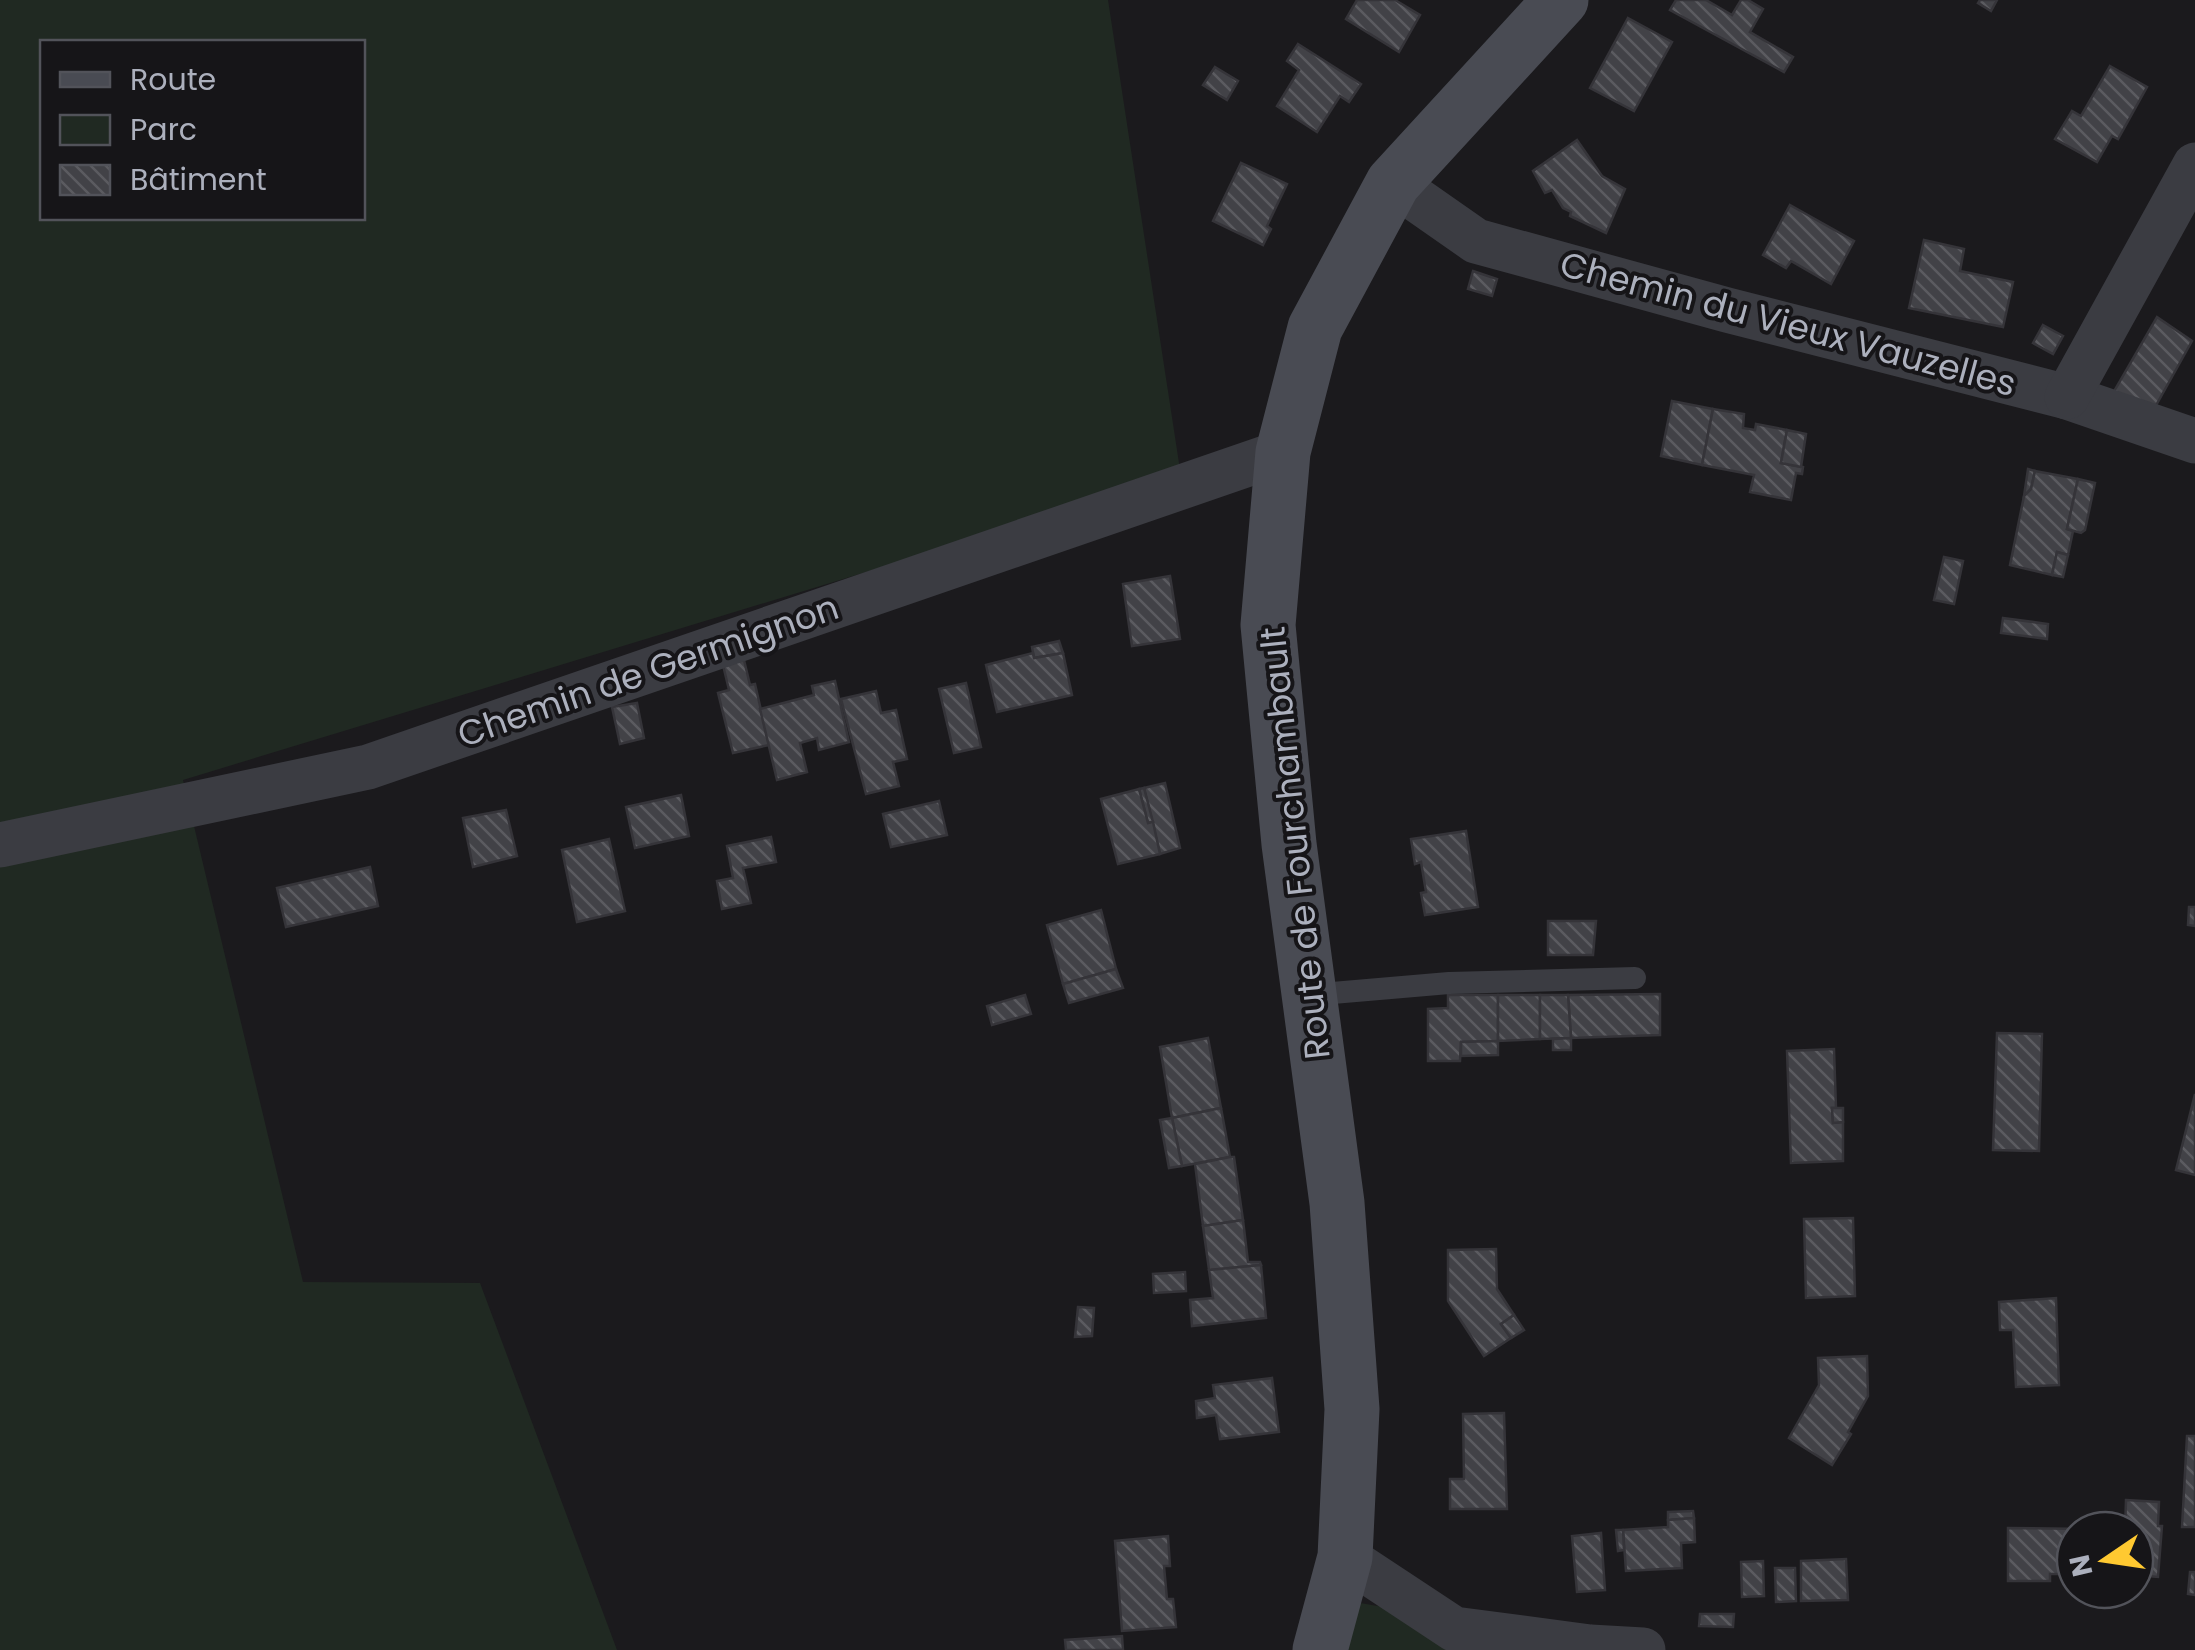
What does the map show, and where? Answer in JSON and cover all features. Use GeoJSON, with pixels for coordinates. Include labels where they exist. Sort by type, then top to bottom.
{"type":"FeatureCollection","features":[{"type":"Feature","properties":{"kind":"main road","name":"Route de Fourchambault"},"geometry":{"type":"LineString","coordinates":[[1320,1650],[1344,1557],[1352,1409],[1337,1203],[1288,844],[1268,625],[1283,452],[1316,328],[1392,183],[1561,0]]}},
{"type":"Feature","properties":{"kind":"street"},"geometry":{"type":"LineString","coordinates":[[2067,397],[2195,165]]}},
{"type":"Feature","properties":{"kind":"street","name":"Chemin du Vieux Vauzelles"},"geometry":{"type":"LineString","coordinates":[[1392,183],[1476,242],[2067,397],[2195,441]]}},
{"type":"Feature","properties":{"kind":"street","name":"Chemin de Germignon"},"geometry":{"type":"LineString","coordinates":[[0,845],[368,768],[1283,452]]}},
{"type":"Feature","properties":{"kind":"street"},"geometry":{"type":"LineString","coordinates":[[1344,1557],[1454,1629],[1643,1650]]}},
{"type":"Feature","properties":{"kind":"lane"},"geometry":{"type":"LineString","coordinates":[[1309,995],[1448,982],[1635,978]]}},
{"type":"Feature","properties":{"kind":"green space"},"geometry":{"type":"Polygon","coordinates":[[[0,0],[1108,0],[1181,476],[183,780],[303,1282],[480,1283],[617,1650],[0,1650],[0,0]]]}},
{"type":"Feature","properties":{"kind":"green space"},"geometry":{"type":"Polygon","coordinates":[[[1331,1598],[1634,1650],[1318,1650],[1331,1598]]]}},
{"type":"Feature","properties":{"kind":"building"},"geometry":{"type":"Polygon","coordinates":[[[1357,0],[1395,0],[1420,15],[1399,52],[1346,19],[1357,0]]]}},
{"type":"Feature","properties":{"kind":"building"},"geometry":{"type":"Polygon","coordinates":[[[1676,0],[1706,0],[1732,15],[1741,0],[1748,0],[1763,9],[1750,32],[1793,57],[1784,72],[1670,10],[1676,0]]]}},
{"type":"Feature","properties":{"kind":"building"},"geometry":{"type":"Polygon","coordinates":[[[1997,0],[1991,11],[1978,3],[1997,0]]]}},
{"type":"Feature","properties":{"kind":"building"},"geometry":{"type":"Polygon","coordinates":[[[1628,18],[1672,42],[1634,111],[1590,88],[1628,18]]]}},
{"type":"Feature","properties":{"kind":"building"},"geometry":{"type":"Polygon","coordinates":[[[1298,44],[1361,84],[1349,102],[1340,96],[1317,132],[1277,106],[1299,70],[1287,61],[1298,44]]]}},
{"type":"Feature","properties":{"kind":"building"},"geometry":{"type":"Polygon","coordinates":[[[2110,66],[2147,87],[2118,139],[2112,136],[2097,162],[2055,139],[2072,111],[2081,116],[2110,66]]]}},
{"type":"Feature","properties":{"kind":"building"},"geometry":{"type":"Polygon","coordinates":[[[1215,67],[1238,81],[1227,100],[1203,85],[1215,67]]]}},
{"type":"Feature","properties":{"kind":"building"},"geometry":{"type":"Polygon","coordinates":[[[1577,140],[1602,176],[1625,189],[1606,233],[1570,216],[1571,212],[1563,208],[1552,190],[1545,193],[1533,171],[1577,140]]]}},
{"type":"Feature","properties":{"kind":"building"},"geometry":{"type":"Polygon","coordinates":[[[1241,163],[1287,184],[1267,226],[1271,229],[1263,245],[1213,221],[1241,163]]]}},
{"type":"Feature","properties":{"kind":"building"},"geometry":{"type":"Polygon","coordinates":[[[1790,205],[1854,241],[1831,284],[1791,261],[1786,268],[1763,255],[1790,205]]]}},
{"type":"Feature","properties":{"kind":"building"},"geometry":{"type":"Polygon","coordinates":[[[1924,240],[1964,249],[1960,271],[2013,282],[2003,327],[1909,308],[1924,240]]]}},
{"type":"Feature","properties":{"kind":"building"},"geometry":{"type":"Polygon","coordinates":[[[1473,271],[1497,279],[1492,296],[1468,289],[1473,271]]]}},
{"type":"Feature","properties":{"kind":"building"},"geometry":{"type":"Polygon","coordinates":[[[2157,317],[2192,341],[2154,409],[2113,393],[2157,317]]]}},
{"type":"Feature","properties":{"kind":"building"},"geometry":{"type":"Polygon","coordinates":[[[2043,325],[2063,336],[2053,354],[2033,343],[2043,325]]]}},
{"type":"Feature","properties":{"kind":"building"},"geometry":{"type":"Polygon","coordinates":[[[1672,401],[1713,409],[1702,465],[1661,456],[1672,401]]]}},
{"type":"Feature","properties":{"kind":"building"},"geometry":{"type":"Polygon","coordinates":[[[1713,409],[1744,414],[1743,428],[1755,430],[1756,424],[1787,430],[1781,463],[1803,467],[1802,474],[1796,473],[1791,500],[1750,492],[1754,475],[1702,465],[1713,409]]]}},
{"type":"Feature","properties":{"kind":"building"},"geometry":{"type":"Polygon","coordinates":[[[1787,430],[1806,434],[1801,467],[1781,463],[1787,430]]]}},
{"type":"Feature","properties":{"kind":"building"},"geometry":{"type":"Polygon","coordinates":[[[2028,469],[2035,471],[2031,489],[2024,496],[2028,469]]]}},
{"type":"Feature","properties":{"kind":"building"},"geometry":{"type":"Polygon","coordinates":[[[2035,471],[2078,479],[2067,529],[2073,531],[2068,555],[2057,552],[2052,575],[2010,565],[2024,496],[2031,489],[2035,471]]]}},
{"type":"Feature","properties":{"kind":"building"},"geometry":{"type":"Polygon","coordinates":[[[2078,479],[2095,483],[2085,530],[2081,533],[2067,529],[2078,479]]]}},
{"type":"Feature","properties":{"kind":"building"},"geometry":{"type":"Polygon","coordinates":[[[2057,552],[2068,555],[2063,577],[2052,575],[2057,552]]]}},
{"type":"Feature","properties":{"kind":"building"},"geometry":{"type":"Polygon","coordinates":[[[1944,557],[1963,561],[1954,604],[1934,600],[1944,557]]]}},
{"type":"Feature","properties":{"kind":"building"},"geometry":{"type":"Polygon","coordinates":[[[1170,576],[1180,639],[1132,646],[1123,584],[1170,576]]]}},
{"type":"Feature","properties":{"kind":"building"},"geometry":{"type":"Polygon","coordinates":[[[2003,618],[2048,624],[2047,639],[2001,633],[2003,618]]]}},
{"type":"Feature","properties":{"kind":"building"},"geometry":{"type":"Polygon","coordinates":[[[1059,641],[1063,653],[1034,658],[1032,647],[1059,641]]]}},
{"type":"Feature","properties":{"kind":"building"},"geometry":{"type":"Polygon","coordinates":[[[1033,653],[1034,658],[1063,653],[1072,695],[997,712],[986,665],[1033,653]]]}},
{"type":"Feature","properties":{"kind":"building"},"geometry":{"type":"Polygon","coordinates":[[[744,660],[750,685],[755,684],[769,745],[733,753],[718,693],[729,690],[723,665],[744,660]]]}},
{"type":"Feature","properties":{"kind":"building"},"geometry":{"type":"Polygon","coordinates":[[[835,681],[849,742],[819,750],[817,738],[800,743],[807,772],[777,780],[760,709],[814,695],[812,686],[835,681]]]}},
{"type":"Feature","properties":{"kind":"building"},"geometry":{"type":"Polygon","coordinates":[[[966,683],[981,747],[954,753],[939,689],[966,683]]]}},
{"type":"Feature","properties":{"kind":"building"},"geometry":{"type":"Polygon","coordinates":[[[876,691],[881,713],[896,710],[907,759],[893,762],[899,786],[866,794],[841,699],[876,691]]]}},
{"type":"Feature","properties":{"kind":"building"},"geometry":{"type":"Polygon","coordinates":[[[637,703],[644,738],[620,744],[612,707],[637,703]]]}},
{"type":"Feature","properties":{"kind":"building"},"geometry":{"type":"Polygon","coordinates":[[[1165,783],[1180,848],[1160,854],[1144,788],[1165,783]]]}},
{"type":"Feature","properties":{"kind":"building"},"geometry":{"type":"Polygon","coordinates":[[[1144,788],[1153,822],[1148,823],[1139,789],[1144,788]]]}},
{"type":"Feature","properties":{"kind":"building"},"geometry":{"type":"Polygon","coordinates":[[[1139,789],[1148,823],[1153,822],[1160,854],[1118,864],[1101,799],[1139,789]]]}},
{"type":"Feature","properties":{"kind":"building"},"geometry":{"type":"Polygon","coordinates":[[[681,795],[689,836],[635,848],[626,807],[681,795]]]}},
{"type":"Feature","properties":{"kind":"building"},"geometry":{"type":"Polygon","coordinates":[[[939,801],[947,835],[891,847],[883,814],[939,801]]]}},
{"type":"Feature","properties":{"kind":"building"},"geometry":{"type":"Polygon","coordinates":[[[506,810],[517,856],[473,867],[463,818],[506,810]]]}},
{"type":"Feature","properties":{"kind":"building"},"geometry":{"type":"Polygon","coordinates":[[[1466,831],[1478,907],[1425,915],[1421,862],[1415,864],[1411,839],[1466,831]]]}},
{"type":"Feature","properties":{"kind":"building"},"geometry":{"type":"Polygon","coordinates":[[[771,837],[776,862],[743,868],[751,903],[722,909],[717,881],[733,878],[727,846],[771,837]]]}},
{"type":"Feature","properties":{"kind":"building"},"geometry":{"type":"Polygon","coordinates":[[[609,839],[625,911],[577,922],[562,850],[609,839]]]}},
{"type":"Feature","properties":{"kind":"building"},"geometry":{"type":"Polygon","coordinates":[[[370,867],[378,906],[286,927],[277,888],[370,867]]]}},
{"type":"Feature","properties":{"kind":"building"},"geometry":{"type":"Polygon","coordinates":[[[2189,907],[2195,907],[2195,926],[2188,925],[2189,907]]]}},
{"type":"Feature","properties":{"kind":"building"},"geometry":{"type":"Polygon","coordinates":[[[1101,910],[1116,969],[1063,984],[1047,925],[1101,910]]]}},
{"type":"Feature","properties":{"kind":"building"},"geometry":{"type":"Polygon","coordinates":[[[1548,921],[1596,921],[1593,955],[1548,955],[1548,921]]]}},
{"type":"Feature","properties":{"kind":"building"},"geometry":{"type":"Polygon","coordinates":[[[1116,969],[1123,988],[1069,1003],[1063,984],[1116,969]]]}},
{"type":"Feature","properties":{"kind":"building"},"geometry":{"type":"Polygon","coordinates":[[[1660,994],[1660,1035],[1571,1038],[1568,995],[1660,994]]]}},
{"type":"Feature","properties":{"kind":"building"},"geometry":{"type":"Polygon","coordinates":[[[1025,995],[1031,1014],[992,1025],[987,1006],[1025,995]]]}},
{"type":"Feature","properties":{"kind":"building"},"geometry":{"type":"Polygon","coordinates":[[[1448,995],[1498,995],[1498,1041],[1461,1042],[1460,1061],[1428,1061],[1428,1009],[1448,1008],[1448,995]]]}},
{"type":"Feature","properties":{"kind":"building"},"geometry":{"type":"Polygon","coordinates":[[[1498,995],[1540,995],[1540,1039],[1498,1041],[1498,995]]]}},
{"type":"Feature","properties":{"kind":"building"},"geometry":{"type":"Polygon","coordinates":[[[1540,995],[1568,995],[1571,1038],[1540,1039],[1540,995]]]}},
{"type":"Feature","properties":{"kind":"building"},"geometry":{"type":"Polygon","coordinates":[[[1997,1033],[2042,1034],[2039,1151],[1993,1150],[1997,1033]]]}},
{"type":"Feature","properties":{"kind":"building"},"geometry":{"type":"Polygon","coordinates":[[[1208,1038],[1221,1108],[1172,1118],[1160,1047],[1208,1038]]]}},
{"type":"Feature","properties":{"kind":"building"},"geometry":{"type":"Polygon","coordinates":[[[1571,1038],[1571,1050],[1553,1050],[1553,1039],[1571,1038]]]}},
{"type":"Feature","properties":{"kind":"building"},"geometry":{"type":"Polygon","coordinates":[[[1498,1041],[1498,1055],[1461,1056],[1461,1042],[1498,1041]]]}},
{"type":"Feature","properties":{"kind":"building"},"geometry":{"type":"Polygon","coordinates":[[[1834,1049],[1833,1123],[1843,1122],[1843,1161],[1791,1163],[1787,1051],[1834,1049]]]}},
{"type":"Feature","properties":{"kind":"building"},"geometry":{"type":"Polygon","coordinates":[[[2195,1094],[2195,1175],[2176,1170],[2195,1094]]]}},
{"type":"Feature","properties":{"kind":"building"},"geometry":{"type":"Polygon","coordinates":[[[1221,1108],[1230,1157],[1182,1166],[1172,1118],[1221,1108]]]}},
{"type":"Feature","properties":{"kind":"building"},"geometry":{"type":"Polygon","coordinates":[[[1832,1108],[1843,1108],[1843,1122],[1833,1123],[1832,1108]]]}},
{"type":"Feature","properties":{"kind":"building"},"geometry":{"type":"Polygon","coordinates":[[[1172,1118],[1182,1166],[1169,1168],[1160,1120],[1172,1118]]]}},
{"type":"Feature","properties":{"kind":"building"},"geometry":{"type":"Polygon","coordinates":[[[1234,1157],[1243,1220],[1203,1226],[1195,1164],[1234,1157]]]}},
{"type":"Feature","properties":{"kind":"building"},"geometry":{"type":"Polygon","coordinates":[[[1853,1218],[1855,1296],[1806,1298],[1804,1219],[1853,1218]]]}},
{"type":"Feature","properties":{"kind":"building"},"geometry":{"type":"Polygon","coordinates":[[[1243,1220],[1248,1262],[1261,1265],[1209,1270],[1203,1226],[1243,1220]]]}},
{"type":"Feature","properties":{"kind":"building"},"geometry":{"type":"Polygon","coordinates":[[[1496,1249],[1497,1289],[1514,1315],[1501,1324],[1511,1338],[1484,1356],[1448,1301],[1448,1250],[1496,1249]]]}},
{"type":"Feature","properties":{"kind":"building"},"geometry":{"type":"Polygon","coordinates":[[[1261,1265],[1266,1318],[1192,1326],[1190,1300],[1213,1298],[1209,1270],[1261,1265]]]}},
{"type":"Feature","properties":{"kind":"building"},"geometry":{"type":"Polygon","coordinates":[[[1185,1272],[1186,1291],[1154,1293],[1153,1274],[1185,1272]]]}},
{"type":"Feature","properties":{"kind":"building"},"geometry":{"type":"Polygon","coordinates":[[[2056,1298],[2059,1385],[2016,1387],[2013,1330],[2000,1330],[1999,1302],[2056,1298]]]}},
{"type":"Feature","properties":{"kind":"building"},"geometry":{"type":"Polygon","coordinates":[[[1078,1307],[1094,1308],[1092,1336],[1075,1337],[1078,1307]]]}},
{"type":"Feature","properties":{"kind":"building"},"geometry":{"type":"Polygon","coordinates":[[[1514,1315],[1524,1330],[1511,1338],[1501,1324],[1514,1315]]]}},
{"type":"Feature","properties":{"kind":"building"},"geometry":{"type":"Polygon","coordinates":[[[1867,1356],[1868,1396],[1832,1465],[1789,1438],[1819,1385],[1818,1358],[1867,1356]]]}},
{"type":"Feature","properties":{"kind":"building"},"geometry":{"type":"Polygon","coordinates":[[[1272,1378],[1279,1432],[1220,1439],[1216,1415],[1197,1418],[1196,1401],[1215,1398],[1213,1385],[1272,1378]]]}},
{"type":"Feature","properties":{"kind":"building"},"geometry":{"type":"Polygon","coordinates":[[[1504,1413],[1507,1509],[1450,1509],[1450,1479],[1464,1479],[1463,1414],[1504,1413]]]}},
{"type":"Feature","properties":{"kind":"building"},"geometry":{"type":"Polygon","coordinates":[[[2187,1436],[2195,1436],[2195,1527],[2182,1527],[2187,1436]]]}},
{"type":"Feature","properties":{"kind":"building"},"geometry":{"type":"Polygon","coordinates":[[[2126,1500],[2159,1502],[2158,1526],[2162,1526],[2158,1577],[2155,1510],[2126,1510],[2126,1500]]]}},
{"type":"Feature","properties":{"kind":"building"},"geometry":{"type":"Polygon","coordinates":[[[1693,1511],[1694,1518],[1668,1520],[1668,1512],[1693,1511]]]}},
{"type":"Feature","properties":{"kind":"building"},"geometry":{"type":"Polygon","coordinates":[[[1694,1518],[1695,1542],[1681,1543],[1682,1568],[1626,1571],[1623,1530],[1668,1527],[1668,1520],[1694,1518]]]}},
{"type":"Feature","properties":{"kind":"building"},"geometry":{"type":"Polygon","coordinates":[[[2008,1528],[2055,1529],[2055,1574],[2050,1574],[2050,1581],[2008,1581],[2008,1528]]]}},
{"type":"Feature","properties":{"kind":"building"},"geometry":{"type":"Polygon","coordinates":[[[1616,1530],[1623,1530],[1624,1550],[1618,1551],[1616,1530]]]}},
{"type":"Feature","properties":{"kind":"building"},"geometry":{"type":"Polygon","coordinates":[[[1601,1533],[1605,1590],[1577,1592],[1572,1536],[1601,1533]]]}},
{"type":"Feature","properties":{"kind":"building"},"geometry":{"type":"Polygon","coordinates":[[[1168,1536],[1170,1566],[1164,1566],[1167,1599],[1173,1599],[1176,1627],[1122,1631],[1115,1541],[1168,1536]]]}},
{"type":"Feature","properties":{"kind":"building"},"geometry":{"type":"Polygon","coordinates":[[[1846,1559],[1848,1600],[1801,1601],[1801,1561],[1846,1559]]]}},
{"type":"Feature","properties":{"kind":"building"},"geometry":{"type":"Polygon","coordinates":[[[1763,1561],[1764,1596],[1742,1597],[1741,1562],[1763,1561]]]}},
{"type":"Feature","properties":{"kind":"building"},"geometry":{"type":"Polygon","coordinates":[[[1775,1568],[1795,1568],[1796,1601],[1776,1602],[1775,1568]]]}},
{"type":"Feature","properties":{"kind":"building"},"geometry":{"type":"Polygon","coordinates":[[[2190,1572],[2195,1572],[2195,1595],[2188,1594],[2190,1572]]]}},
{"type":"Feature","properties":{"kind":"building"},"geometry":{"type":"Polygon","coordinates":[[[1700,1614],[1734,1614],[1733,1627],[1699,1626],[1700,1614]]]}},
{"type":"Feature","properties":{"kind":"building"},"geometry":{"type":"Polygon","coordinates":[[[1122,1636],[1123,1650],[1066,1650],[1065,1640],[1122,1636]]]}}]}
